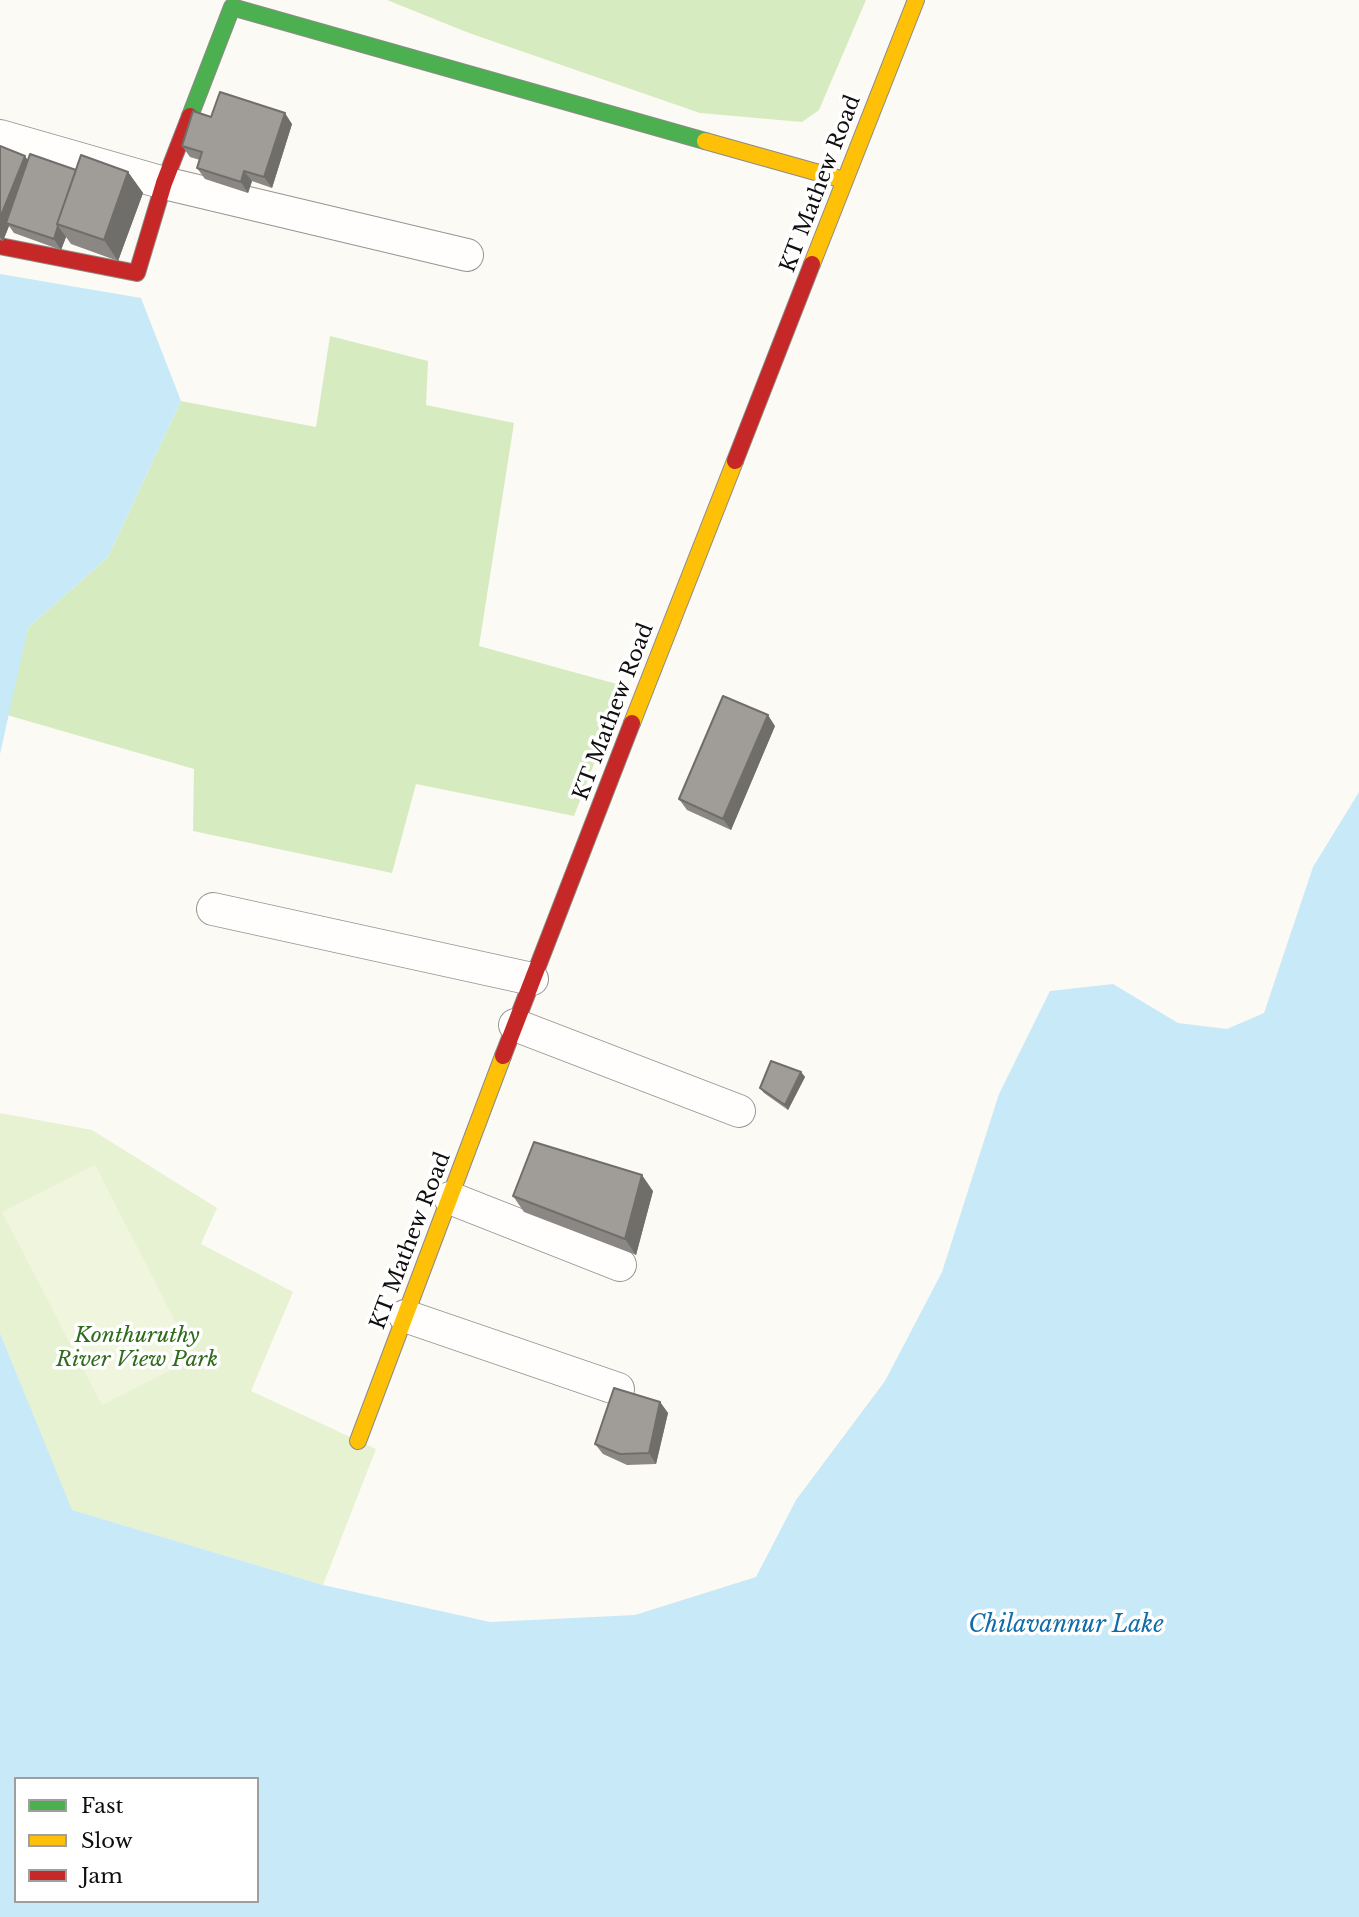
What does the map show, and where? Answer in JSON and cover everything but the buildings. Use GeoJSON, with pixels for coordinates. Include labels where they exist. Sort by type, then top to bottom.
{"type":"FeatureCollection","features":[{"type":"Feature","properties":{"kind":"street","name":"KT Mathew Road"},"geometry":{"type":"LineString","coordinates":[[359,1441],[532,979],[916,0]]}},
{"type":"Feature","properties":{"kind":"street"},"geometry":{"type":"LineString","coordinates":[[0,246],[137,273],[164,183],[232,7],[844,180]]}},
{"type":"Feature","properties":{"kind":"street"},"geometry":{"type":"LineString","coordinates":[[0,136],[164,183],[467,255]]}},
{"type":"Feature","properties":{"kind":"street"},"geometry":{"type":"LineString","coordinates":[[213,909],[532,979]]}},
{"type":"Feature","properties":{"kind":"street"},"geometry":{"type":"LineString","coordinates":[[515,1025],[739,1111]]}},
{"type":"Feature","properties":{"kind":"street"},"geometry":{"type":"LineString","coordinates":[[450,1199],[620,1265]]}},
{"type":"Feature","properties":{"kind":"street"},"geometry":{"type":"LineString","coordinates":[[405,1317],[618,1389]]}},
{"type":"Feature","properties":{"kind":"green space"},"geometry":{"type":"Polygon","coordinates":[[[387,0],[866,0],[819,110],[802,122],[700,113],[469,33],[387,0]]]}},
{"type":"Feature","properties":{"kind":"green space"},"geometry":{"type":"Polygon","coordinates":[[[330,336],[428,361],[426,405],[514,423],[479,646],[624,686],[574,816],[416,784],[392,873],[193,831],[194,769],[7,715],[28,628],[108,557],[181,401],[316,427],[330,336]]]}},
{"type":"Feature","properties":{"kind":"green space","name":"Konthuruthy River View Park"},"geometry":{"type":"Polygon","coordinates":[[[0,1113],[92,1130],[217,1208],[201,1244],[293,1292],[251,1391],[376,1449],[323,1585],[71,1510],[0,1333],[0,1113]]]}},
{"type":"Feature","properties":{"kind":"green space"},"geometry":{"type":"Polygon","coordinates":[[[95,1165],[194,1358],[102,1405],[2,1212],[95,1165]]]}},
{"type":"Feature","properties":{"kind":"water"},"geometry":{"type":"Polygon","coordinates":[[[0,274],[141,298],[181,401],[108,557],[28,628],[0,754],[0,274]]]}},
{"type":"Feature","properties":{"kind":"water","name":"Chilavannur Lake"},"geometry":{"type":"Polygon","coordinates":[[[1359,792],[1359,1917],[0,1917],[0,1333],[72,1510],[323,1585],[490,1622],[635,1615],[756,1577],[796,1500],[885,1381],[942,1272],[999,1094],[1050,991],[1113,984],[1178,1023],[1227,1029],[1264,1013],[1313,867],[1359,792]]]}},
{"type":"Feature","properties":{"kind":"traffic: fast"},"geometry":{"type":"LineString","coordinates":[[190,116],[232,7],[705,141]]}},
{"type":"Feature","properties":{"kind":"traffic: slow"},"geometry":{"type":"LineString","coordinates":[[812,264],[916,0]]}},
{"type":"Feature","properties":{"kind":"traffic: slow"},"geometry":{"type":"LineString","coordinates":[[705,141],[844,180]]}},
{"type":"Feature","properties":{"kind":"traffic: slow"},"geometry":{"type":"LineString","coordinates":[[632,723],[735,461]]}},
{"type":"Feature","properties":{"kind":"traffic: slow"},"geometry":{"type":"LineString","coordinates":[[358,1441],[503,1056]]}},
{"type":"Feature","properties":{"kind":"traffic: jam"},"geometry":{"type":"LineString","coordinates":[[0,246],[137,273],[164,183],[190,116]]}},
{"type":"Feature","properties":{"kind":"traffic: jam"},"geometry":{"type":"LineString","coordinates":[[735,461],[812,264]]}},
{"type":"Feature","properties":{"kind":"traffic: jam"},"geometry":{"type":"LineString","coordinates":[[503,1056],[632,723]]}}]}
